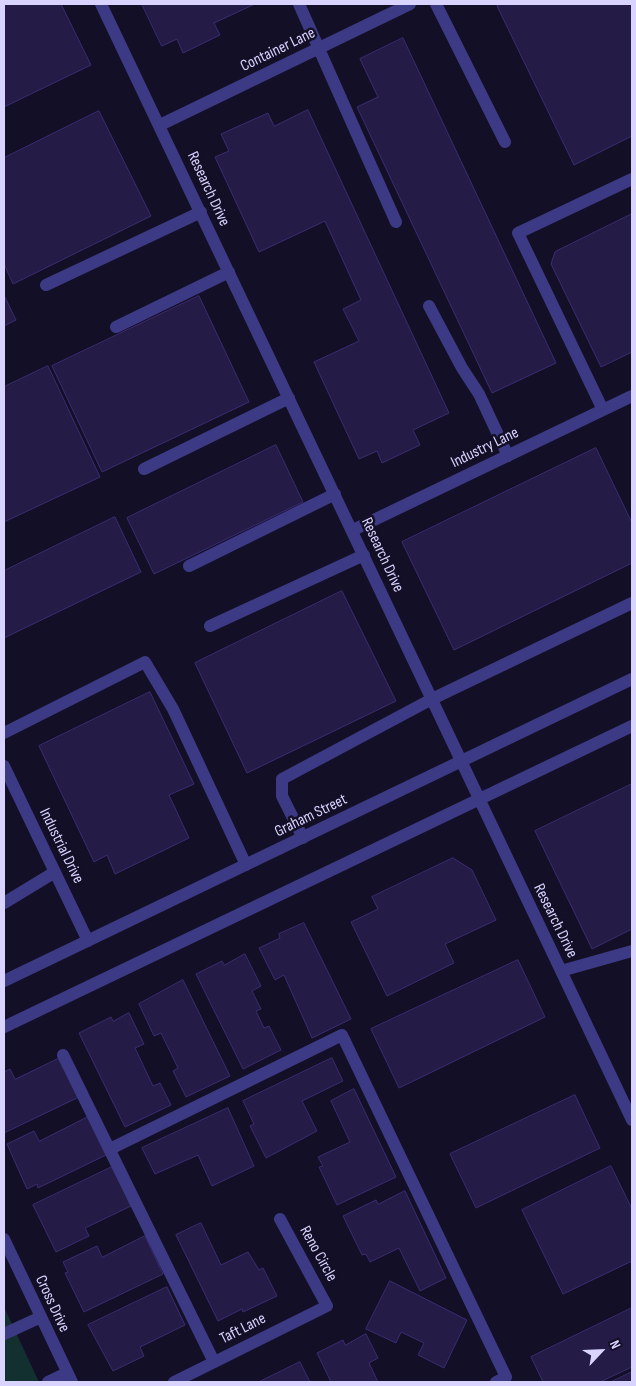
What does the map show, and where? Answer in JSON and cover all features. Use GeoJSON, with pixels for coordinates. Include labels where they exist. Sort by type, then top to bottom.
{"type":"FeatureCollection","features":[{"type":"Feature","properties":{"kind":"street","name":"Research Drive"},"geometry":{"type":"LineString","coordinates":[[101,4],[353,530],[461,762],[632,1120]]}},
{"type":"Feature","properties":{"kind":"street"},"geometry":{"type":"LineString","coordinates":[[299,4],[320,47],[396,222]]}},
{"type":"Feature","properties":{"kind":"street","name":"Container Lane"},"geometry":{"type":"LineString","coordinates":[[160,125],[410,4]]}},
{"type":"Feature","properties":{"kind":"street"},"geometry":{"type":"LineString","coordinates":[[436,4],[505,142]]}},
{"type":"Feature","properties":{"kind":"street"},"geometry":{"type":"LineString","coordinates":[[603,410],[518,233],[632,179]]}},
{"type":"Feature","properties":{"kind":"street"},"geometry":{"type":"LineString","coordinates":[[46,285],[201,212]]}},
{"type":"Feature","properties":{"kind":"street"},"geometry":{"type":"LineString","coordinates":[[116,327],[230,272]]}},
{"type":"Feature","properties":{"kind":"street"},"geometry":{"type":"LineString","coordinates":[[429,306],[462,368],[479,394],[508,456]]}},
{"type":"Feature","properties":{"kind":"street","name":"Industry Lane"},"geometry":{"type":"LineString","coordinates":[[353,530],[632,396]]}},
{"type":"Feature","properties":{"kind":"street"},"geometry":{"type":"LineString","coordinates":[[144,469],[289,398]]}},
{"type":"Feature","properties":{"kind":"street"},"geometry":{"type":"LineString","coordinates":[[189,566],[335,494]]}},
{"type":"Feature","properties":{"kind":"street"},"geometry":{"type":"LineString","coordinates":[[210,626],[364,555]]}},
{"type":"Feature","properties":{"kind":"street"},"geometry":{"type":"LineString","coordinates":[[303,838],[282,796],[282,779],[432,699],[632,603]]}},
{"type":"Feature","properties":{"kind":"street"},"geometry":{"type":"LineString","coordinates":[[4,733],[145,662],[173,709],[246,865]]}},
{"type":"Feature","properties":{"kind":"street","name":"Graham Street"},"geometry":{"type":"LineString","coordinates":[[4,981],[632,679]]}},
{"type":"Feature","properties":{"kind":"street"},"geometry":{"type":"LineString","coordinates":[[4,1027],[632,726]]}},
{"type":"Feature","properties":{"kind":"street","name":"Industrial Drive"},"geometry":{"type":"LineString","coordinates":[[4,766],[88,941]]}},
{"type":"Feature","properties":{"kind":"street"},"geometry":{"type":"LineString","coordinates":[[4,903],[55,872]]}},
{"type":"Feature","properties":{"kind":"street"},"geometry":{"type":"LineString","coordinates":[[561,971],[632,951]]}},
{"type":"Feature","properties":{"kind":"street"},"geometry":{"type":"LineString","coordinates":[[110,1149],[342,1035],[506,1378],[496,1382]]}},
{"type":"Feature","properties":{"kind":"street"},"geometry":{"type":"LineString","coordinates":[[64,1055],[214,1362]]}},
{"type":"Feature","properties":{"kind":"street","name":"Reno Circle"},"geometry":{"type":"LineString","coordinates":[[280,1219],[328,1306]]}},
{"type":"Feature","properties":{"kind":"street","name":"Cross Drive"},"geometry":{"type":"LineString","coordinates":[[4,1239],[69,1378]]}},
{"type":"Feature","properties":{"kind":"street","name":"Taft Lane"},"geometry":{"type":"LineString","coordinates":[[174,1382],[328,1306]]}},
{"type":"Feature","properties":{"kind":"street"},"geometry":{"type":"LineString","coordinates":[[4,1334],[41,1317]]}},
{"type":"Feature","properties":{"kind":"street"},"geometry":{"type":"LineString","coordinates":[[48,1382],[69,1378]]}},
{"type":"Feature","properties":{"kind":"green space"},"geometry":{"type":"Polygon","coordinates":[[[4,1307],[39,1382],[4,1382],[4,1307]]]}},
{"type":"Feature","properties":{"kind":"building"},"geometry":{"type":"Polygon","coordinates":[[[4,4],[61,4],[91,65],[4,107],[4,4]]]}},
{"type":"Feature","properties":{"kind":"building"},"geometry":{"type":"Polygon","coordinates":[[[142,4],[255,4],[214,23],[220,35],[183,53],[177,39],[162,46],[142,4]]]}},
{"type":"Feature","properties":{"kind":"building"},"geometry":{"type":"Polygon","coordinates":[[[501,4],[632,4],[632,136],[574,165],[497,6],[501,4]]]}},
{"type":"Feature","properties":{"kind":"building"},"geometry":{"type":"Polygon","coordinates":[[[403,38],[556,363],[492,393],[357,107],[378,97],[360,59],[403,38]]]}},
{"type":"Feature","properties":{"kind":"building"},"geometry":{"type":"Polygon","coordinates":[[[308,110],[449,413],[413,430],[420,445],[382,463],[377,451],[359,459],[314,362],[359,341],[343,309],[361,300],[325,221],[259,252],[215,157],[229,151],[221,134],[268,113],[274,126],[308,110]]]}},
{"type":"Feature","properties":{"kind":"building"},"geometry":{"type":"Polygon","coordinates":[[[99,111],[151,216],[13,284],[4,264],[4,158],[99,111]]]}},
{"type":"Feature","properties":{"kind":"building"},"geometry":{"type":"Polygon","coordinates":[[[632,214],[632,352],[601,367],[551,264],[555,252],[632,214]]]}},
{"type":"Feature","properties":{"kind":"building"},"geometry":{"type":"Polygon","coordinates":[[[4,295],[16,320],[4,326],[4,295]]]}},
{"type":"Feature","properties":{"kind":"building"},"geometry":{"type":"Polygon","coordinates":[[[199,296],[249,402],[102,472],[52,366],[199,296]]]}},
{"type":"Feature","properties":{"kind":"building"},"geometry":{"type":"Polygon","coordinates":[[[48,366],[100,477],[4,522],[4,387],[48,366]]]}},
{"type":"Feature","properties":{"kind":"building"},"geometry":{"type":"Polygon","coordinates":[[[276,445],[303,502],[154,574],[127,518],[276,445]]]}},
{"type":"Feature","properties":{"kind":"building"},"geometry":{"type":"Polygon","coordinates":[[[596,448],[632,523],[632,563],[454,650],[402,542],[596,448]]]}},
{"type":"Feature","properties":{"kind":"building"},"geometry":{"type":"Polygon","coordinates":[[[115,517],[141,572],[4,638],[4,571],[115,517]]]}},
{"type":"Feature","properties":{"kind":"building"},"geometry":{"type":"Polygon","coordinates":[[[342,591],[396,701],[247,773],[195,663],[342,591]]]}},
{"type":"Feature","properties":{"kind":"building"},"geometry":{"type":"Polygon","coordinates":[[[150,692],[194,784],[169,795],[189,838],[115,874],[107,855],[94,862],[39,746],[150,692]]]}},
{"type":"Feature","properties":{"kind":"building"},"geometry":{"type":"Polygon","coordinates":[[[632,784],[632,929],[592,949],[535,831],[632,784]]]}},
{"type":"Feature","properties":{"kind":"building"},"geometry":{"type":"Polygon","coordinates":[[[453,858],[472,870],[496,920],[445,944],[454,963],[387,996],[351,922],[378,909],[372,897],[453,858]]]}},
{"type":"Feature","properties":{"kind":"building"},"geometry":{"type":"Polygon","coordinates":[[[304,923],[351,1019],[312,1038],[284,975],[275,980],[259,948],[280,938],[279,934],[304,923]]]}},
{"type":"Feature","properties":{"kind":"building"},"geometry":{"type":"Polygon","coordinates":[[[245,954],[261,986],[252,991],[261,1009],[256,1011],[264,1028],[269,1026],[281,1050],[243,1069],[196,974],[222,961],[224,965],[245,954]]]}},
{"type":"Feature","properties":{"kind":"building"},"geometry":{"type":"Polygon","coordinates":[[[518,960],[545,1017],[399,1088],[371,1029],[518,960]]]}},
{"type":"Feature","properties":{"kind":"building"},"geometry":{"type":"Polygon","coordinates":[[[183,980],[230,1076],[186,1097],[173,1071],[178,1068],[161,1033],[154,1036],[139,1004],[183,980]]]}},
{"type":"Feature","properties":{"kind":"building"},"geometry":{"type":"Polygon","coordinates":[[[129,1013],[144,1044],[135,1048],[153,1086],[160,1083],[171,1105],[125,1127],[79,1033],[111,1017],[113,1021],[129,1013]]]}},
{"type":"Feature","properties":{"kind":"building"},"geometry":{"type":"Polygon","coordinates":[[[62,1057],[81,1096],[4,1133],[4,1072],[10,1069],[15,1079],[62,1057]]]}},
{"type":"Feature","properties":{"kind":"building"},"geometry":{"type":"Polygon","coordinates":[[[332,1058],[343,1081],[302,1101],[317,1131],[266,1158],[250,1126],[254,1124],[243,1101],[332,1058]]]}},
{"type":"Feature","properties":{"kind":"building"},"geometry":{"type":"Polygon","coordinates":[[[354,1089],[396,1177],[337,1205],[319,1167],[323,1166],[318,1157],[350,1142],[331,1101],[354,1089]]]}},
{"type":"Feature","properties":{"kind":"building"},"geometry":{"type":"Polygon","coordinates":[[[575,1095],[600,1148],[476,1208],[450,1154],[575,1095]]]}},
{"type":"Feature","properties":{"kind":"building"},"geometry":{"type":"Polygon","coordinates":[[[228,1108],[254,1166],[212,1186],[198,1155],[155,1174],[142,1148],[228,1108]]]}},
{"type":"Feature","properties":{"kind":"building"},"geometry":{"type":"Polygon","coordinates":[[[88,1117],[106,1155],[38,1188],[37,1184],[27,1189],[7,1144],[34,1131],[39,1141],[88,1117]]]}},
{"type":"Feature","properties":{"kind":"building"},"geometry":{"type":"Polygon","coordinates":[[[611,1166],[632,1209],[632,1261],[563,1294],[522,1210],[611,1166]]]}},
{"type":"Feature","properties":{"kind":"building"},"geometry":{"type":"Polygon","coordinates":[[[112,1167],[131,1206],[85,1228],[89,1236],[56,1252],[33,1205],[112,1167]]]}},
{"type":"Feature","properties":{"kind":"building"},"geometry":{"type":"Polygon","coordinates":[[[405,1191],[446,1278],[420,1291],[399,1248],[370,1262],[366,1254],[362,1255],[343,1216],[376,1200],[378,1204],[405,1191]]]}},
{"type":"Feature","properties":{"kind":"building"},"geometry":{"type":"Polygon","coordinates":[[[201,1223],[221,1265],[248,1252],[259,1270],[263,1268],[277,1296],[243,1312],[242,1309],[218,1321],[176,1235],[201,1223]]]}},
{"type":"Feature","properties":{"kind":"building"},"geometry":{"type":"Polygon","coordinates":[[[145,1236],[163,1274],[84,1312],[65,1273],[68,1272],[63,1262],[97,1246],[102,1257],[145,1236]]]}},
{"type":"Feature","properties":{"kind":"building"},"geometry":{"type":"Polygon","coordinates":[[[390,1281],[467,1320],[444,1368],[418,1355],[424,1343],[401,1332],[396,1343],[366,1329],[390,1281]]]}},
{"type":"Feature","properties":{"kind":"building"},"geometry":{"type":"Polygon","coordinates":[[[167,1287],[185,1325],[140,1347],[144,1356],[113,1371],[88,1325],[167,1287]]]}},
{"type":"Feature","properties":{"kind":"building"},"geometry":{"type":"Polygon","coordinates":[[[632,1308],[632,1367],[600,1382],[543,1382],[531,1357],[632,1308]]]}},
{"type":"Feature","properties":{"kind":"building"},"geometry":{"type":"Polygon","coordinates":[[[366,1334],[378,1358],[369,1363],[378,1382],[331,1382],[317,1353],[343,1340],[345,1345],[366,1334]]]}},
{"type":"Feature","properties":{"kind":"building"},"geometry":{"type":"Polygon","coordinates":[[[300,1362],[310,1382],[259,1382],[300,1362]]]}},
{"type":"Feature","properties":{"kind":"building"},"geometry":{"type":"Polygon","coordinates":[[[632,1372],[632,1382],[611,1382],[632,1372]]]}}]}
